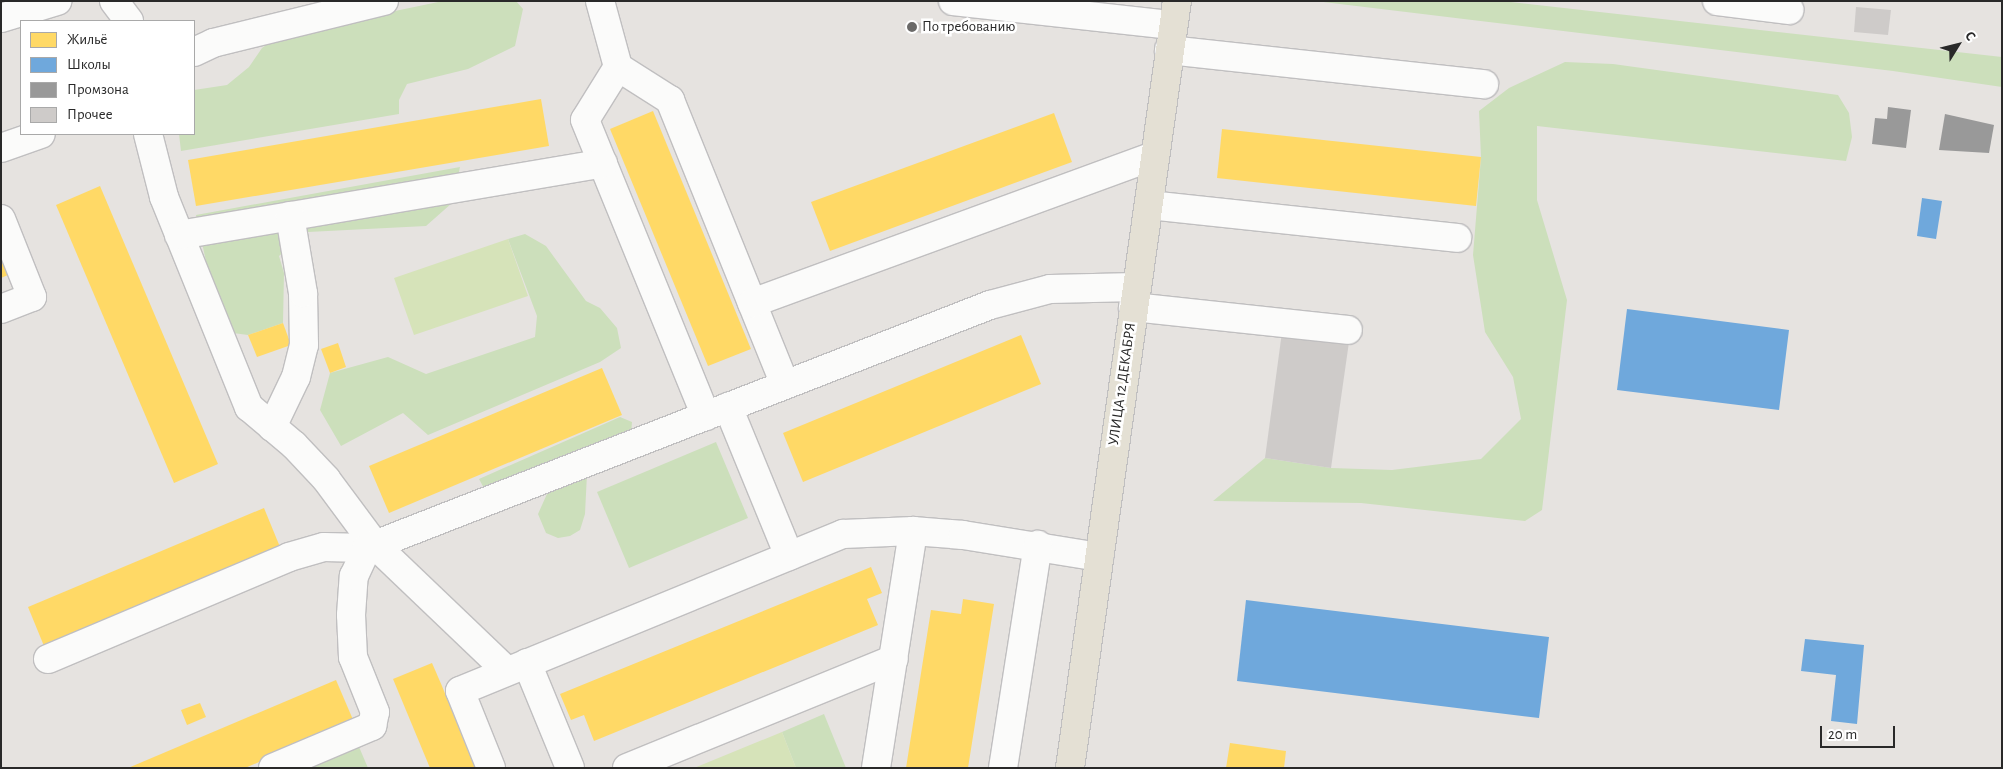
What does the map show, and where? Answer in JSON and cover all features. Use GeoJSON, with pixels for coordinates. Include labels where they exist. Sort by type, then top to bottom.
{"type":"FeatureCollection","features":[{"type":"Feature","properties":{"kind":"main road","name":"УЛИЦА 12 ДЕКАБРЯ"},"geometry":{"type":"LineString","coordinates":[[1070,768],[1173,25]]}},
{"type":"Feature","properties":{"kind":"street"},"geometry":{"type":"LineString","coordinates":[[1,18],[57,1]]}},
{"type":"Feature","properties":{"kind":"street"},"geometry":{"type":"LineString","coordinates":[[114,1],[128,20]]}},
{"type":"Feature","properties":{"kind":"street"},"geometry":{"type":"LineString","coordinates":[[195,52],[213,43],[384,1]]}},
{"type":"Feature","properties":{"kind":"street"},"geometry":{"type":"LineString","coordinates":[[600,1],[618,67],[670,100],[785,385]]}},
{"type":"Feature","properties":{"kind":"street"},"geometry":{"type":"LineString","coordinates":[[953,1],[1173,25],[1484,84]]}},
{"type":"Feature","properties":{"kind":"street"},"geometry":{"type":"LineString","coordinates":[[1717,1],[1789,10]]}},
{"type":"Feature","properties":{"kind":"street"},"geometry":{"type":"LineString","coordinates":[[618,67],[585,120],[717,412],[789,556]]}},
{"type":"Feature","properties":{"kind":"street"},"geometry":{"type":"LineString","coordinates":[[1,148],[38,135]]}},
{"type":"Feature","properties":{"kind":"street"},"geometry":{"type":"LineString","coordinates":[[148,135],[164,197],[249,408],[294,445],[326,479],[371,547],[517,667],[570,768]]}},
{"type":"Feature","properties":{"kind":"street"},"geometry":{"type":"LineString","coordinates":[[752,304],[1154,156]]}},
{"type":"Feature","properties":{"kind":"street"},"geometry":{"type":"LineString","coordinates":[[179,235],[603,163]]}},
{"type":"Feature","properties":{"kind":"street"},"geometry":{"type":"LineString","coordinates":[[1149,205],[1456,238]]}},
{"type":"Feature","properties":{"kind":"street"},"geometry":{"type":"LineString","coordinates":[[272,427],[296,377],[304,345],[303,293],[290,216]]}},
{"type":"Feature","properties":{"kind":"street"},"geometry":{"type":"LineString","coordinates":[[1,219],[32,297],[1,309]]}},
{"type":"Feature","properties":{"kind":"street"},"geometry":{"type":"LineString","coordinates":[[48,659],[289,557],[324,547],[371,547],[990,305],[1050,289],[1134,297],[1348,330]]}},
{"type":"Feature","properties":{"kind":"street"},"geometry":{"type":"LineString","coordinates":[[491,768],[460,691],[843,534],[913,531],[1038,545],[1099,557]]}},
{"type":"Feature","properties":{"kind":"street"},"geometry":{"type":"LineString","coordinates":[[876,768],[913,531]]}},
{"type":"Feature","properties":{"kind":"street"},"geometry":{"type":"LineString","coordinates":[[1003,768],[1038,545]]}},
{"type":"Feature","properties":{"kind":"street"},"geometry":{"type":"LineString","coordinates":[[273,768],[372,726],[374,712],[353,657],[351,615],[354,576],[371,547]]}},
{"type":"Feature","properties":{"kind":"street"},"geometry":{"type":"LineString","coordinates":[[627,768],[894,659]]}},
{"type":"Feature","properties":{"kind":"green space"},"geometry":{"type":"Polygon","coordinates":[[[443,1],[516,1],[523,9],[515,46],[468,69],[407,84],[399,100],[399,114],[181,151],[179,135],[195,135],[195,90],[227,85],[249,67],[262,48],[280,35],[443,1]]]}},
{"type":"Feature","properties":{"kind":"green space"},"geometry":{"type":"Polygon","coordinates":[[[1315,1],[1502,1],[2002,57],[2002,87],[1893,71],[1315,1]]]}},
{"type":"Feature","properties":{"kind":"green space"},"geometry":{"type":"Polygon","coordinates":[[[1565,62],[1613,64],[1838,95],[1849,113],[1852,137],[1846,161],[1537,126],[1537,200],[1567,300],[1542,510],[1525,521],[1361,503],[1213,501],[1265,458],[1331,468],[1392,470],[1481,459],[1521,419],[1513,377],[1485,332],[1473,255],[1481,157],[1479,111],[1509,88],[1565,62]]]}},
{"type":"Feature","properties":{"kind":"green space"},"geometry":{"type":"Polygon","coordinates":[[[460,167],[452,203],[426,226],[308,232],[279,256],[284,273],[283,323],[248,335],[233,333],[215,303],[196,215],[460,167]]]}},
{"type":"Feature","properties":{"kind":"green space"},"geometry":{"type":"Polygon","coordinates":[[[525,234],[546,246],[586,301],[600,308],[617,328],[621,348],[600,362],[428,435],[403,413],[341,446],[320,410],[330,373],[388,357],[426,374],[535,337],[537,316],[508,239],[525,234]]]}},
{"type":"Feature","properties":{"kind":"green space"},"geometry":{"type":"Polygon","coordinates":[[[508,239],[528,296],[414,335],[394,278],[508,239]]]}},
{"type":"Feature","properties":{"kind":"green space"},"geometry":{"type":"Polygon","coordinates":[[[620,417],[632,422],[631,434],[587,474],[585,514],[580,530],[570,536],[558,538],[546,533],[538,514],[551,485],[485,490],[479,479],[620,417]]]}},
{"type":"Feature","properties":{"kind":"green space"},"geometry":{"type":"Polygon","coordinates":[[[716,442],[748,518],[629,568],[597,492],[716,442]]]}},
{"type":"Feature","properties":{"kind":"green space"},"geometry":{"type":"Polygon","coordinates":[[[824,714],[846,768],[796,768],[782,732],[824,714]]]}},
{"type":"Feature","properties":{"kind":"green space"},"geometry":{"type":"Polygon","coordinates":[[[351,728],[368,768],[257,768],[351,728]]]}},
{"type":"Feature","properties":{"kind":"green space"},"geometry":{"type":"Polygon","coordinates":[[[782,732],[796,768],[694,768],[782,732]]]}},
{"type":"Feature","properties":{"kind":"building: Жильё"},"geometry":{"type":"Polygon","coordinates":[[[541,99],[549,146],[196,206],[188,160],[541,99]]]}},
{"type":"Feature","properties":{"kind":"building: Жильё"},"geometry":{"type":"Polygon","coordinates":[[[653,111],[751,349],[708,366],[610,129],[653,111]]]}},
{"type":"Feature","properties":{"kind":"building: Жильё"},"geometry":{"type":"Polygon","coordinates":[[[1054,113],[1072,162],[830,251],[811,202],[1054,113]]]}},
{"type":"Feature","properties":{"kind":"building: Жильё"},"geometry":{"type":"Polygon","coordinates":[[[1222,129],[1481,157],[1476,206],[1217,178],[1222,129]]]}},
{"type":"Feature","properties":{"kind":"building: Жильё"},"geometry":{"type":"Polygon","coordinates":[[[100,186],[218,464],[174,483],[56,205],[100,186]]]}},
{"type":"Feature","properties":{"kind":"building: Жильё"},"geometry":{"type":"Polygon","coordinates":[[[1,258],[8,275],[1,278],[1,258]]]}},
{"type":"Feature","properties":{"kind":"building: Жильё"},"geometry":{"type":"Polygon","coordinates":[[[283,323],[291,345],[257,357],[248,335],[283,323]]]}},
{"type":"Feature","properties":{"kind":"building: Жильё"},"geometry":{"type":"Polygon","coordinates":[[[1021,335],[1041,384],[803,482],[783,433],[1021,335]]]}},
{"type":"Feature","properties":{"kind":"building: Жильё"},"geometry":{"type":"Polygon","coordinates":[[[338,343],[346,367],[330,373],[321,349],[338,343]]]}},
{"type":"Feature","properties":{"kind":"building: Жильё"},"geometry":{"type":"Polygon","coordinates":[[[602,368],[622,415],[389,513],[369,466],[602,368]]]}},
{"type":"Feature","properties":{"kind":"building: Жильё"},"geometry":{"type":"Polygon","coordinates":[[[264,508],[280,547],[44,646],[28,607],[264,508]]]}},
{"type":"Feature","properties":{"kind":"building: Жильё"},"geometry":{"type":"Polygon","coordinates":[[[871,567],[882,593],[867,599],[878,625],[594,741],[584,715],[571,720],[560,694],[871,567]]]}},
{"type":"Feature","properties":{"kind":"building: Жильё"},"geometry":{"type":"Polygon","coordinates":[[[963,599],[994,604],[968,768],[906,768],[931,610],[961,614],[963,599]]]}},
{"type":"Feature","properties":{"kind":"building: Жильё"},"geometry":{"type":"Polygon","coordinates":[[[432,663],[475,768],[430,768],[393,679],[432,663]]]}},
{"type":"Feature","properties":{"kind":"building: Жильё"},"geometry":{"type":"Polygon","coordinates":[[[336,680],[354,722],[245,768],[128,768],[336,680]]]}},
{"type":"Feature","properties":{"kind":"building: Жильё"},"geometry":{"type":"Polygon","coordinates":[[[200,703],[206,717],[187,725],[181,710],[200,703]]]}},
{"type":"Feature","properties":{"kind":"building: Жильё"},"geometry":{"type":"Polygon","coordinates":[[[1230,743],[1286,751],[1284,768],[1226,768],[1230,743]]]}},
{"type":"Feature","properties":{"kind":"building: Школы"},"geometry":{"type":"Polygon","coordinates":[[[1922,198],[1942,201],[1936,239],[1917,236],[1922,198]]]}},
{"type":"Feature","properties":{"kind":"building: Школы"},"geometry":{"type":"Polygon","coordinates":[[[1627,309],[1789,330],[1779,410],[1617,390],[1627,309]]]}},
{"type":"Feature","properties":{"kind":"building: Школы"},"geometry":{"type":"Polygon","coordinates":[[[1246,600],[1549,637],[1539,718],[1237,681],[1246,600]]]}},
{"type":"Feature","properties":{"kind":"building: Школы"},"geometry":{"type":"Polygon","coordinates":[[[1805,639],[1864,645],[1857,724],[1831,721],[1836,675],[1801,671],[1805,639]]]}},
{"type":"Feature","properties":{"kind":"building: Промзона"},"geometry":{"type":"Polygon","coordinates":[[[1888,107],[1911,110],[1906,148],[1872,144],[1875,118],[1887,119],[1888,107]]]}},
{"type":"Feature","properties":{"kind":"building: Промзона"},"geometry":{"type":"Polygon","coordinates":[[[1945,114],[1994,125],[1989,153],[1939,150],[1945,114]]]}},
{"type":"Feature","properties":{"kind":"building: Прочее"},"geometry":{"type":"Polygon","coordinates":[[[1856,7],[1891,10],[1888,35],[1854,32],[1856,7]]]}},
{"type":"Feature","properties":{"kind":"building: Прочее"},"geometry":{"type":"Polygon","coordinates":[[[915,22],[930,24],[929,34],[914,32],[915,22]]]}},
{"type":"Feature","properties":{"kind":"building: Прочее"},"geometry":{"type":"Polygon","coordinates":[[[1282,332],[1349,342],[1331,468],[1265,458],[1282,332]]]}},
{"type":"Feature","properties":{"kind":"place","name":"По требованию"},"geometry":{"type":"Point","coordinates":[912,27]}}]}
